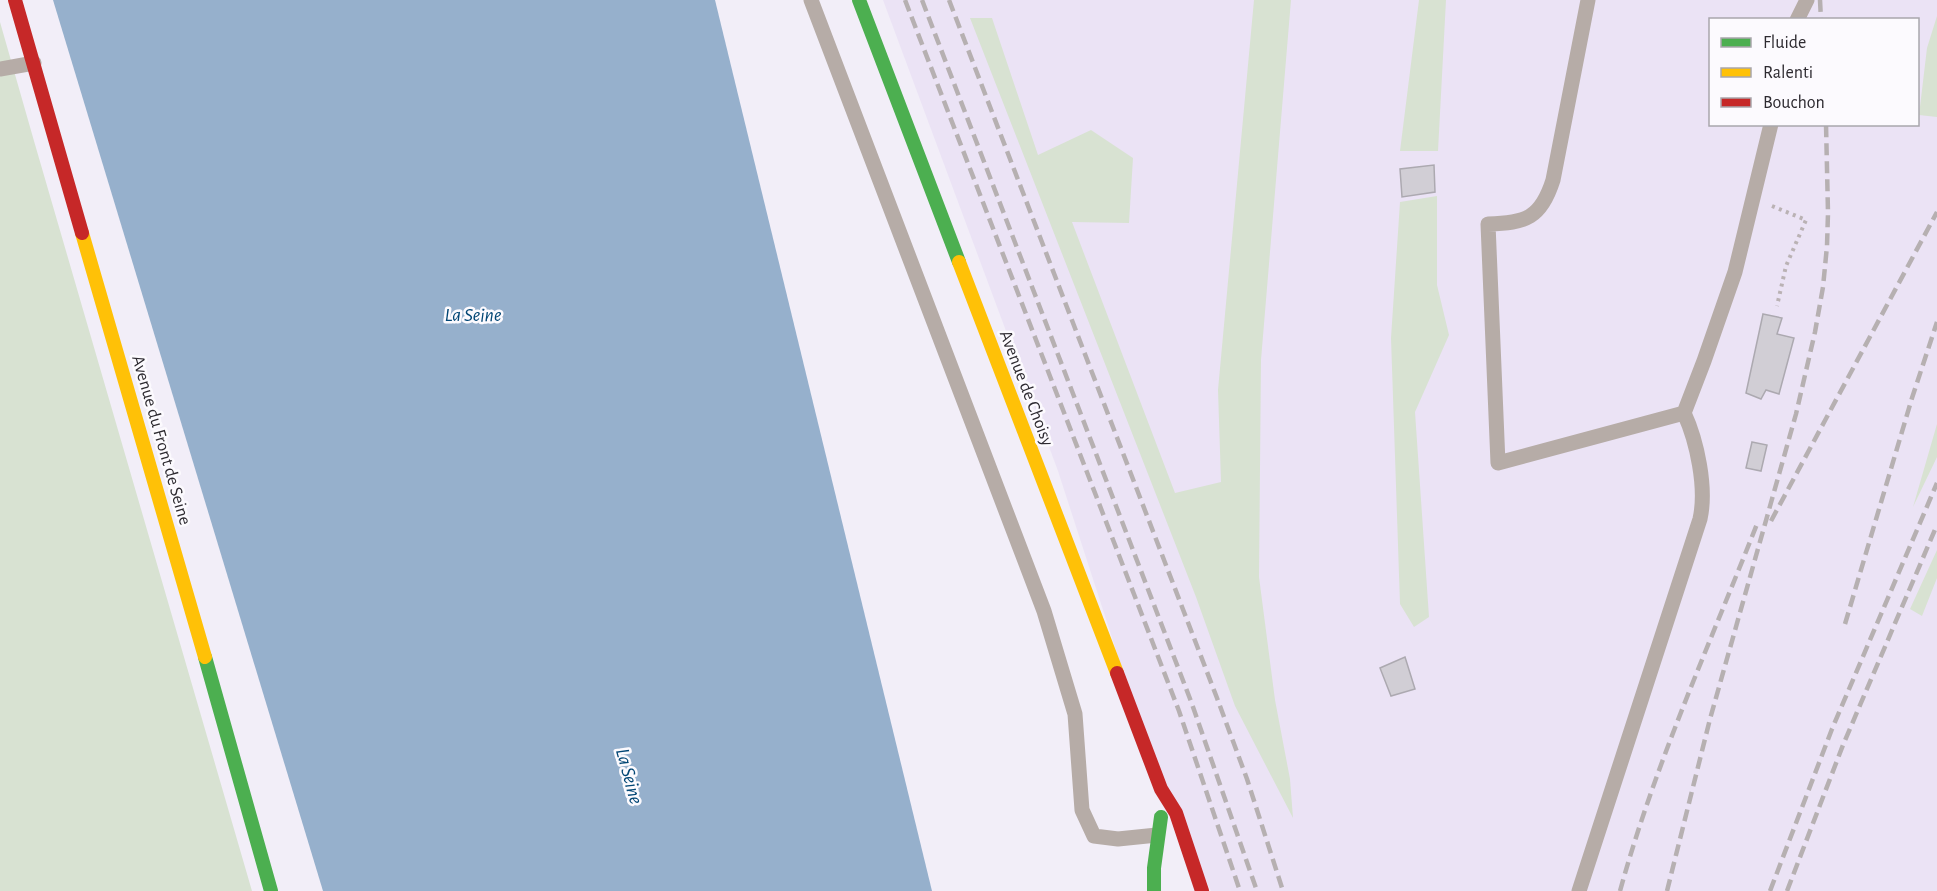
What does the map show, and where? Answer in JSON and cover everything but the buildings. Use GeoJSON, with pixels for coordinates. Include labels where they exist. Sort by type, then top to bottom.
{"type":"FeatureCollection","features":[{"type":"Feature","properties":{"kind":"main road","name":"Avenue du Front de Seine"},"geometry":{"type":"LineString","coordinates":[[15,0],[271,891]]}},
{"type":"Feature","properties":{"kind":"main road","name":"Avenue de Choisy"},"geometry":{"type":"LineString","coordinates":[[859,0],[1161,789],[1176,813],[1202,891]]}},
{"type":"Feature","properties":{"kind":"main road","name":"Avenue de Choisy"},"geometry":{"type":"LineString","coordinates":[[1161,789],[1161,817],[1170,849]]}},
{"type":"Feature","properties":{"kind":"main road"},"geometry":{"type":"LineString","coordinates":[[1154,891],[1157,835],[1161,817]]}},
{"type":"Feature","properties":{"kind":"lane"},"geometry":{"type":"LineString","coordinates":[[811,0],[1044,610],[1075,714],[1082,810],[1094,836],[1118,839],[1157,835]]}},
{"type":"Feature","properties":{"kind":"lane"},"geometry":{"type":"LineString","coordinates":[[1588,0],[1553,180],[1548,195],[1544,203],[1528,217],[1510,223],[1488,224],[1498,464],[1684,413]]}},
{"type":"Feature","properties":{"kind":"lane"},"geometry":{"type":"LineString","coordinates":[[1798,18],[1807,0]]}},
{"type":"Feature","properties":{"kind":"lane"},"geometry":{"type":"LineString","coordinates":[[0,69],[34,63]]}},
{"type":"Feature","properties":{"kind":"lane"},"geometry":{"type":"LineString","coordinates":[[1579,891],[1703,506],[1703,488],[1691,428],[1684,413],[1735,272],[1770,126]]}},
{"type":"Feature","properties":{"kind":"path"},"geometry":{"type":"LineString","coordinates":[[1752,198],[1806,220],[1786,266],[1777,306]]}},
{"type":"Feature","properties":{"kind":"shaded area"},"geometry":{"type":"Polygon","coordinates":[[[883,0],[1937,0],[1937,891],[1211,891],[1161,789],[1058,471],[883,0]]]}},
{"type":"Feature","properties":{"kind":"green space"},"geometry":{"type":"Polygon","coordinates":[[[1254,0],[1291,0],[1261,360],[1259,577],[1275,700],[1290,779],[1293,818],[1235,706],[1196,597],[970,18],[992,18],[1038,155],[1091,130],[1133,158],[1129,223],[1072,222],[1175,493],[1221,482],[1218,390],[1254,0]]]}},
{"type":"Feature","properties":{"kind":"green space"},"geometry":{"type":"Polygon","coordinates":[[[1419,0],[1446,0],[1438,151],[1400,151],[1419,0]]]}},
{"type":"Feature","properties":{"kind":"green space"},"geometry":{"type":"Polygon","coordinates":[[[1937,16],[1937,117],[1919,115],[1927,48],[1937,16]]]}},
{"type":"Feature","properties":{"kind":"green space"},"geometry":{"type":"Polygon","coordinates":[[[0,22],[34,141],[252,891],[0,891],[0,22]]]}},
{"type":"Feature","properties":{"kind":"green space"},"geometry":{"type":"Polygon","coordinates":[[[1437,196],[1437,285],[1449,335],[1415,412],[1429,617],[1414,627],[1400,604],[1391,338],[1400,202],[1437,196]]]}},
{"type":"Feature","properties":{"kind":"green space"},"geometry":{"type":"Polygon","coordinates":[[[1937,424],[1937,457],[1913,507],[1937,424]]]}},
{"type":"Feature","properties":{"kind":"green space"},"geometry":{"type":"Polygon","coordinates":[[[1937,550],[1937,578],[1922,616],[1910,609],[1937,550]]]}},
{"type":"Feature","properties":{"kind":"water","name":"La Seine"},"geometry":{"type":"Polygon","coordinates":[[[53,0],[715,0],[932,891],[323,891],[53,0]]]}},
{"type":"Feature","properties":{"kind":"railway"},"geometry":{"type":"LineString","coordinates":[[905,0],[1179,711],[1240,891]]}},
{"type":"Feature","properties":{"kind":"railway"},"geometry":{"type":"LineString","coordinates":[[922,0],[1192,704],[1257,891]]}},
{"type":"Feature","properties":{"kind":"railway"},"geometry":{"type":"LineString","coordinates":[[949,0],[1217,698],[1247,779],[1283,891]]}},
{"type":"Feature","properties":{"kind":"railway"},"geometry":{"type":"LineString","coordinates":[[1820,0],[1821,18]]}},
{"type":"Feature","properties":{"kind":"railway"},"geometry":{"type":"LineString","coordinates":[[1667,891],[1710,719],[1796,414],[1815,332],[1827,246],[1826,126]]}},
{"type":"Feature","properties":{"kind":"railway"},"geometry":{"type":"LineString","coordinates":[[1771,521],[1937,212]]}},
{"type":"Feature","properties":{"kind":"railway"},"geometry":{"type":"LineString","coordinates":[[1845,624],[1937,322]]}},
{"type":"Feature","properties":{"kind":"railway"},"geometry":{"type":"LineString","coordinates":[[1770,891],[1832,729],[1937,483]]}},
{"type":"Feature","properties":{"kind":"railway"},"geometry":{"type":"LineString","coordinates":[[1620,891],[1666,751],[1757,524]]}},
{"type":"Feature","properties":{"kind":"railway"},"geometry":{"type":"LineString","coordinates":[[1787,891],[1843,745],[1937,525]]}},
{"type":"Feature","properties":{"kind":"traffic: fast"},"geometry":{"type":"LineString","coordinates":[[859,0],[959,262]]}},
{"type":"Feature","properties":{"kind":"traffic: fast"},"geometry":{"type":"LineString","coordinates":[[205,657],[271,891]]}},
{"type":"Feature","properties":{"kind":"traffic: fast"},"geometry":{"type":"LineString","coordinates":[[1154,891],[1154,868],[1161,817]]}},
{"type":"Feature","properties":{"kind":"traffic: slow"},"geometry":{"type":"LineString","coordinates":[[82,233],[205,657]]}},
{"type":"Feature","properties":{"kind":"traffic: slow"},"geometry":{"type":"LineString","coordinates":[[959,262],[1117,673]]}},
{"type":"Feature","properties":{"kind":"traffic: jam"},"geometry":{"type":"LineString","coordinates":[[15,0],[82,233]]}},
{"type":"Feature","properties":{"kind":"traffic: jam"},"geometry":{"type":"LineString","coordinates":[[1117,673],[1161,789],[1176,813],[1202,891]]}}]}
